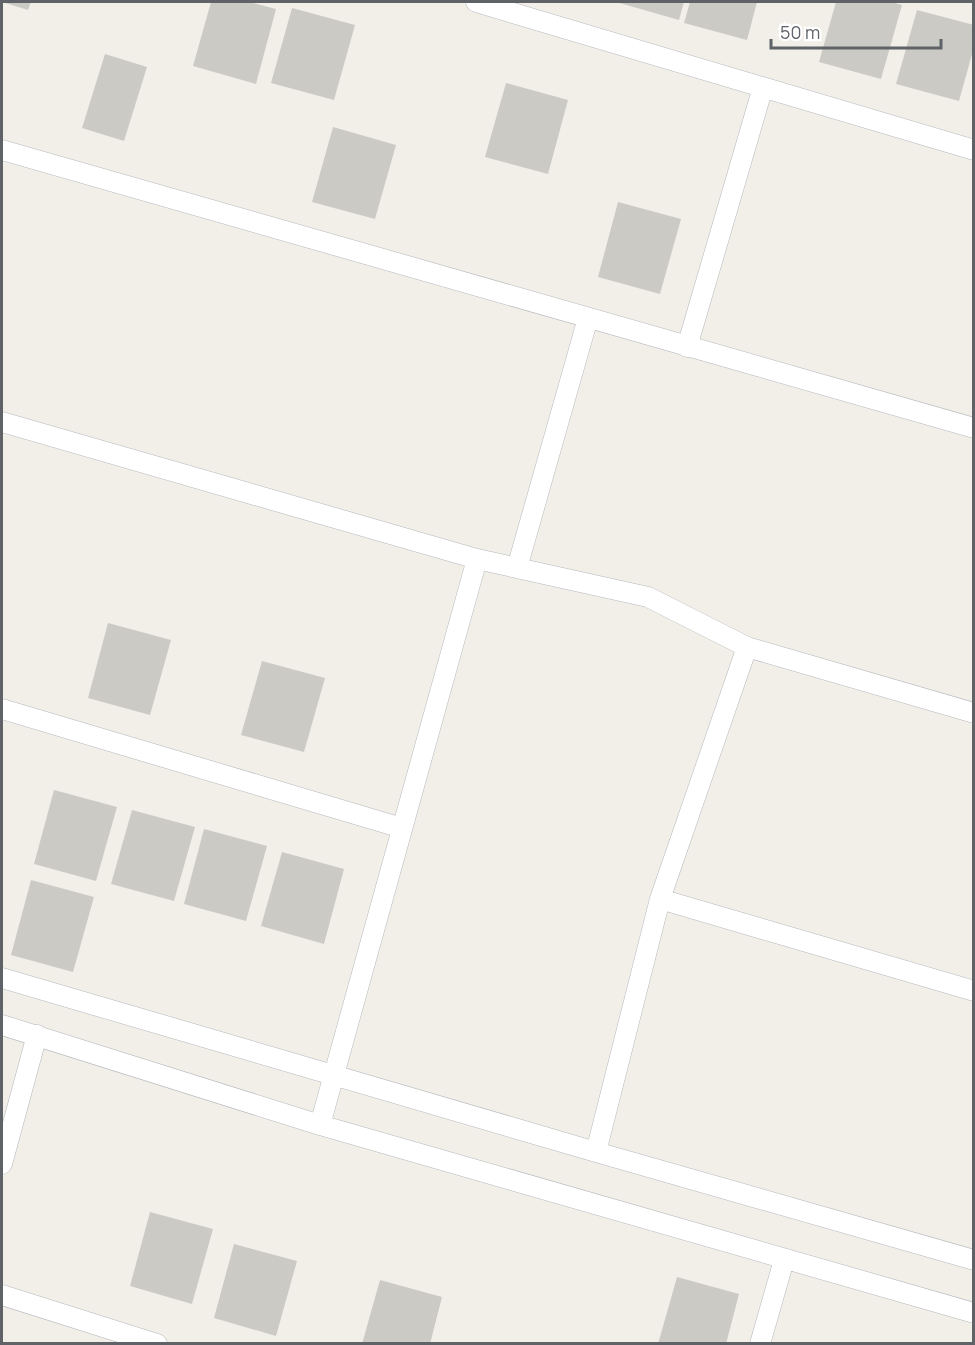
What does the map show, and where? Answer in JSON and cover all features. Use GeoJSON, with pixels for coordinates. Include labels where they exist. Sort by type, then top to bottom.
{"type":"FeatureCollection","features":[{"type":"Feature","properties":{"kind":"street"},"geometry":{"type":"LineString","coordinates":[[476,2],[533,10],[763,87],[974,150]]}},
{"type":"Feature","properties":{"kind":"street"},"geometry":{"type":"LineString","coordinates":[[687,347],[763,87]]}},
{"type":"Feature","properties":{"kind":"street"},"geometry":{"type":"LineString","coordinates":[[2,150],[974,428]]}},
{"type":"Feature","properties":{"kind":"street"},"geometry":{"type":"LineString","coordinates":[[517,568],[588,318]]}},
{"type":"Feature","properties":{"kind":"street"},"geometry":{"type":"LineString","coordinates":[[2,422],[477,559],[648,597],[747,647],[974,712]]}},
{"type":"Feature","properties":{"kind":"street"},"geometry":{"type":"LineString","coordinates":[[320,1125],[477,559]]}},
{"type":"Feature","properties":{"kind":"street"},"geometry":{"type":"LineString","coordinates":[[596,1152],[660,899],[747,647]]}},
{"type":"Feature","properties":{"kind":"street"},"geometry":{"type":"LineString","coordinates":[[2,709],[402,828]]}},
{"type":"Feature","properties":{"kind":"street"},"geometry":{"type":"LineString","coordinates":[[660,899],[974,991]]}},
{"type":"Feature","properties":{"kind":"street"},"geometry":{"type":"LineString","coordinates":[[2,978],[333,1076],[974,1260]]}},
{"type":"Feature","properties":{"kind":"street"},"geometry":{"type":"LineString","coordinates":[[2,1025],[320,1125],[974,1313]]}},
{"type":"Feature","properties":{"kind":"street"},"geometry":{"type":"LineString","coordinates":[[2,1164],[37,1035]]}},
{"type":"Feature","properties":{"kind":"street"},"geometry":{"type":"LineString","coordinates":[[760,1344],[784,1260]]}},
{"type":"Feature","properties":{"kind":"street"},"geometry":{"type":"LineString","coordinates":[[2,1295],[157,1344]]}},
{"type":"Feature","properties":{"kind":"building"},"geometry":{"type":"Polygon","coordinates":[[[2,2],[31,2],[28,10],[2,2]]]}},
{"type":"Feature","properties":{"kind":"building"},"geometry":{"type":"Polygon","coordinates":[[[211,2],[249,2],[276,9],[256,84],[193,66],[211,2]]]}},
{"type":"Feature","properties":{"kind":"building"},"geometry":{"type":"Polygon","coordinates":[[[616,2],[684,2],[679,20],[616,2]]]}},
{"type":"Feature","properties":{"kind":"building"},"geometry":{"type":"Polygon","coordinates":[[[690,2],[757,2],[747,40],[684,23],[690,2]]]}},
{"type":"Feature","properties":{"kind":"building"},"geometry":{"type":"Polygon","coordinates":[[[836,2],[891,2],[902,5],[881,79],[819,62],[836,2]]]}},
{"type":"Feature","properties":{"kind":"building"},"geometry":{"type":"Polygon","coordinates":[[[292,8],[355,25],[334,100],[271,83],[292,8]]]}},
{"type":"Feature","properties":{"kind":"building"},"geometry":{"type":"Polygon","coordinates":[[[917,10],[974,25],[974,47],[959,101],[896,84],[917,10]]]}},
{"type":"Feature","properties":{"kind":"building"},"geometry":{"type":"Polygon","coordinates":[[[105,54],[147,67],[124,141],[82,128],[105,54]]]}},
{"type":"Feature","properties":{"kind":"building"},"geometry":{"type":"Polygon","coordinates":[[[506,83],[568,100],[548,174],[485,157],[506,83]]]}},
{"type":"Feature","properties":{"kind":"building"},"geometry":{"type":"Polygon","coordinates":[[[333,127],[396,145],[375,219],[312,202],[333,127]]]}},
{"type":"Feature","properties":{"kind":"building"},"geometry":{"type":"Polygon","coordinates":[[[618,202],[681,219],[660,294],[598,277],[618,202]]]}},
{"type":"Feature","properties":{"kind":"building"},"geometry":{"type":"Polygon","coordinates":[[[108,623],[171,640],[150,715],[88,698],[108,623]]]}},
{"type":"Feature","properties":{"kind":"building"},"geometry":{"type":"Polygon","coordinates":[[[262,661],[325,678],[304,752],[241,735],[262,661]]]}},
{"type":"Feature","properties":{"kind":"building"},"geometry":{"type":"Polygon","coordinates":[[[54,790],[117,807],[96,881],[34,864],[54,790]]]}},
{"type":"Feature","properties":{"kind":"building"},"geometry":{"type":"Polygon","coordinates":[[[132,810],[195,827],[174,901],[111,884],[132,810]]]}},
{"type":"Feature","properties":{"kind":"building"},"geometry":{"type":"Polygon","coordinates":[[[204,829],[267,846],[246,921],[184,904],[204,829]]]}},
{"type":"Feature","properties":{"kind":"building"},"geometry":{"type":"Polygon","coordinates":[[[282,852],[344,869],[324,944],[261,926],[282,852]]]}},
{"type":"Feature","properties":{"kind":"building"},"geometry":{"type":"Polygon","coordinates":[[[31,880],[94,897],[73,972],[11,955],[31,880]]]}},
{"type":"Feature","properties":{"kind":"building"},"geometry":{"type":"Polygon","coordinates":[[[150,1212],[213,1229],[192,1304],[130,1286],[150,1212]]]}},
{"type":"Feature","properties":{"kind":"building"},"geometry":{"type":"Polygon","coordinates":[[[234,1244],[297,1261],[276,1336],[214,1318],[234,1244]]]}},
{"type":"Feature","properties":{"kind":"building"},"geometry":{"type":"Polygon","coordinates":[[[677,1277],[739,1294],[726,1344],[658,1344],[677,1277]]]}},
{"type":"Feature","properties":{"kind":"building"},"geometry":{"type":"Polygon","coordinates":[[[380,1280],[442,1297],[430,1344],[362,1344],[380,1280]]]}}]}
